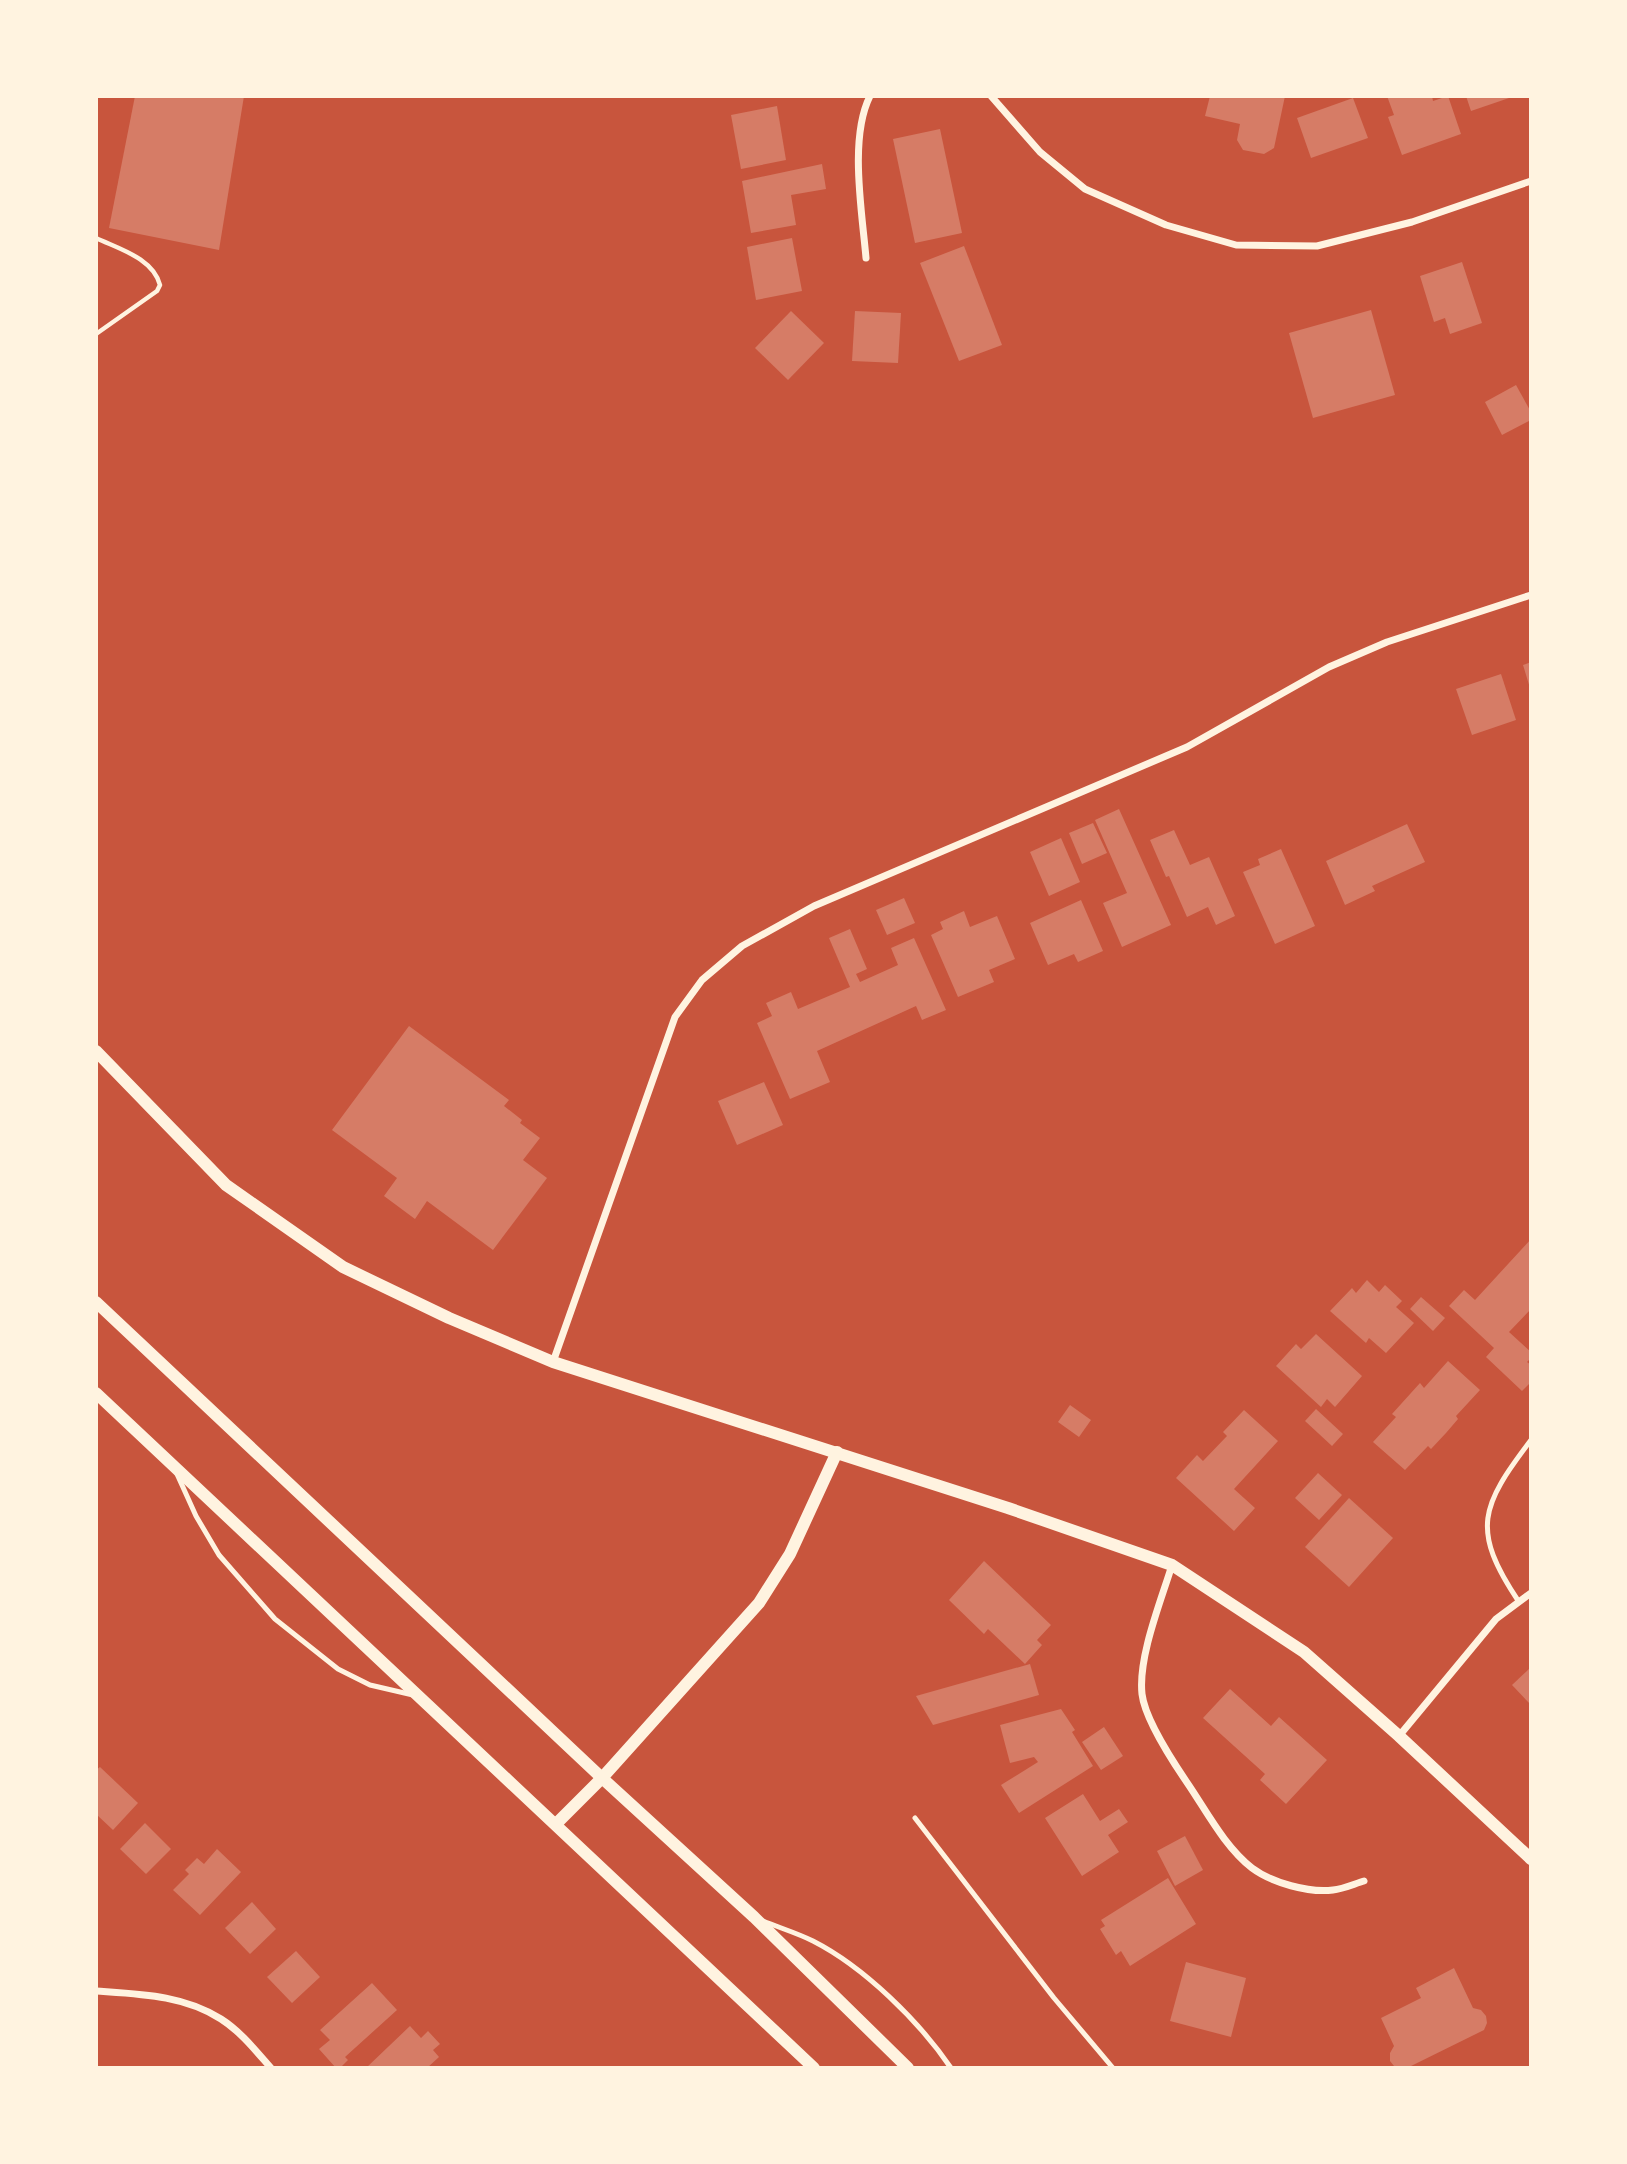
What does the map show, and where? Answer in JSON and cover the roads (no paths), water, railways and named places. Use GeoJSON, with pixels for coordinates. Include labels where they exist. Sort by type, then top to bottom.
{"type":"FeatureCollection","features":[{"type":"Feature","properties":{"kind":"street"},"geometry":{"type":"LineString","coordinates":[[866,258],[859,179],[861,122],[870,96]]}},
{"type":"Feature","properties":{"kind":"street"},"geometry":{"type":"LineString","coordinates":[[991,96],[1041,152],[1085,189],[1166,225],[1236,245],[1317,246],[1412,222],[1531,181]]}},
{"type":"Feature","properties":{"kind":"street"},"geometry":{"type":"LineString","coordinates":[[553,1362],[675,1017],[702,979],[742,946],[814,906],[1187,747],[1329,667],[1387,642],[1531,595]]}},
{"type":"Feature","properties":{"kind":"street"},"geometry":{"type":"LineString","coordinates":[[96,1051],[226,1185],[343,1267],[449,1318],[553,1362],[1008,1508],[1172,1565],[1304,1652],[1531,1859]]}},
{"type":"Feature","properties":{"kind":"street"},"geometry":{"type":"LineString","coordinates":[[96,1302],[602,1778],[754,1917],[908,2068]]}},
{"type":"Feature","properties":{"kind":"street"},"geometry":{"type":"LineString","coordinates":[[96,1393],[814,2068]]}},
{"type":"Feature","properties":{"kind":"street"},"geometry":{"type":"LineString","coordinates":[[556,1824],[602,1778],[759,1604],[790,1554],[837,1452]]}},
{"type":"Feature","properties":{"kind":"street"},"geometry":{"type":"LineString","coordinates":[[1172,1565],[1143,1661],[1142,1695],[1155,1729],[1173,1763],[1231,1846],[1253,1869],[1281,1883],[1304,1889],[1334,1890],[1364,1881]]}},
{"type":"Feature","properties":{"kind":"street"},"geometry":{"type":"LineString","coordinates":[[1399,1736],[1496,1619],[1531,1593]]}},
{"type":"Feature","properties":{"kind":"street"},"geometry":{"type":"LineString","coordinates":[[96,1991],[162,1997],[197,2005],[223,2020],[254,2048],[271,2068]]}},
{"type":"Feature","properties":{"kind":"lane"},"geometry":{"type":"LineString","coordinates":[[1519,1602],[1499,1573],[1486,1522],[1493,1495],[1531,1440]]}},
{"type":"Feature","properties":{"kind":"lane"},"geometry":{"type":"LineString","coordinates":[[173,1465],[196,1516],[219,1555],[275,1619],[338,1670],[370,1685],[419,1696]]}},
{"type":"Feature","properties":{"kind":"lane"},"geometry":{"type":"LineString","coordinates":[[915,1818],[1054,1998],[1113,2068]]}},
{"type":"Feature","properties":{"kind":"lane"},"geometry":{"type":"LineString","coordinates":[[754,1917],[813,1941],[850,1964],[900,2007],[934,2044],[951,2068]]}}]}
